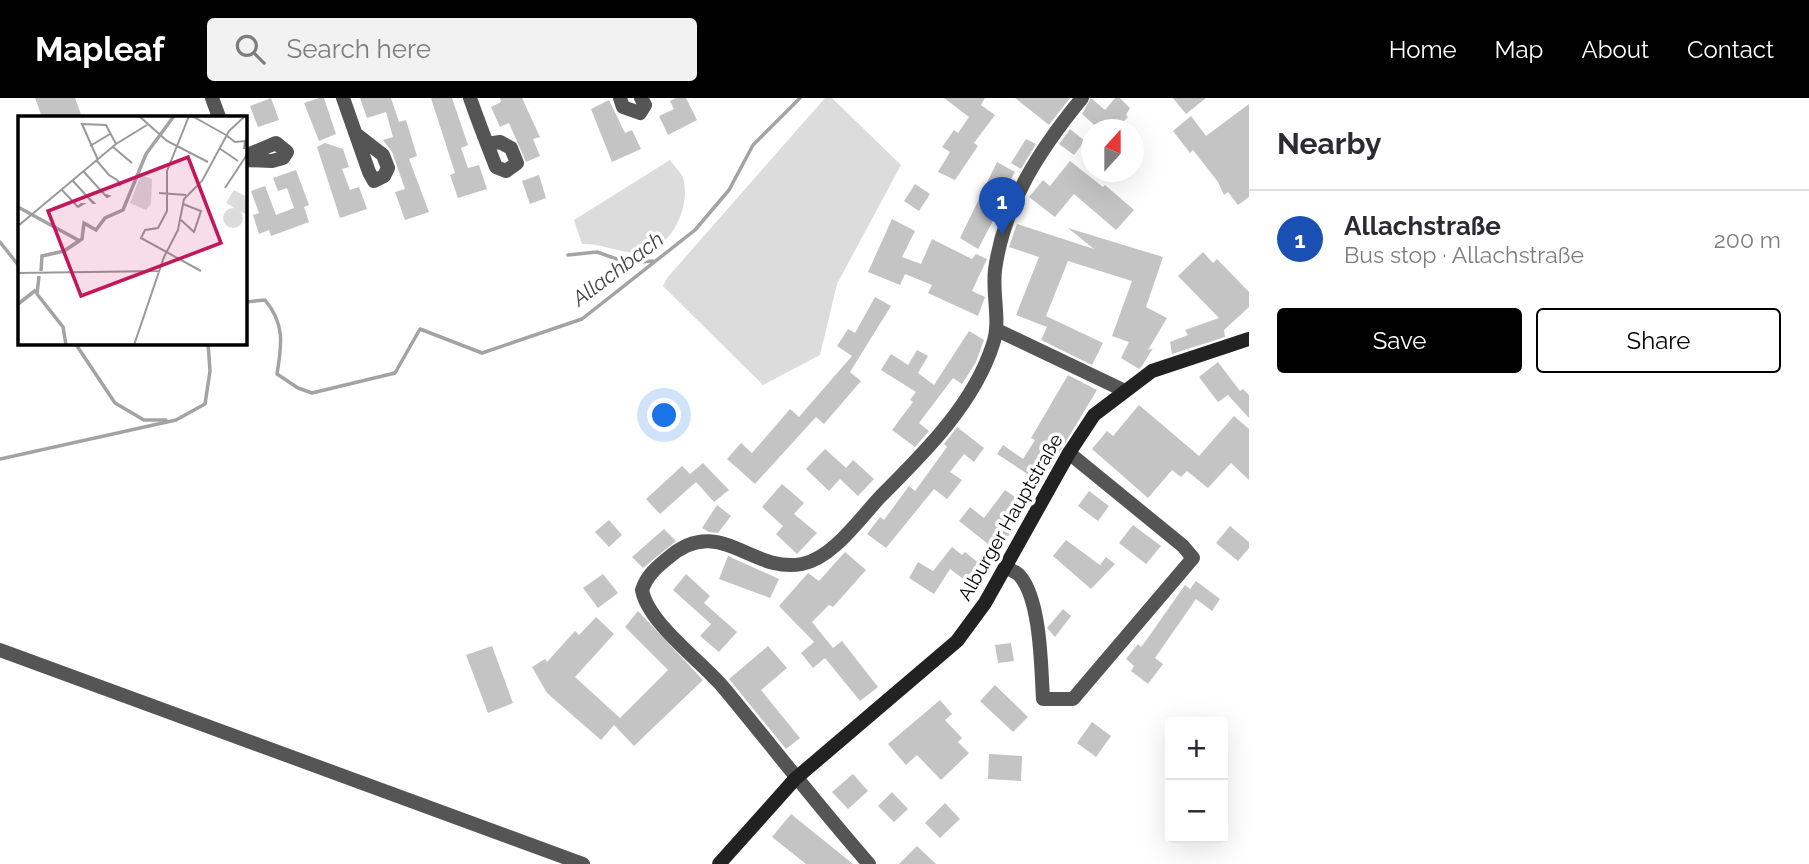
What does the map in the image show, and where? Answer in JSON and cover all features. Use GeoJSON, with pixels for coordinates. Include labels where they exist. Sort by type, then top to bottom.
{"type":"FeatureCollection","features":[{"type":"Feature","properties":{"kind":"street"},"geometry":{"type":"LineString","coordinates":[[212,98],[219,116]]}},
{"type":"Feature","properties":{"kind":"street"},"geometry":{"type":"LineString","coordinates":[[343,98],[356,134]]}},
{"type":"Feature","properties":{"kind":"street"},"geometry":{"type":"LineString","coordinates":[[470,98],[487,144]]}},
{"type":"Feature","properties":{"kind":"street"},"geometry":{"type":"LineString","coordinates":[[620,98],[623,107],[640,113],[645,105],[640,98]]}},
{"type":"Feature","properties":{"kind":"street"},"geometry":{"type":"LineString","coordinates":[[869,864],[795,779],[722,685],[650,611],[642,590],[645,581],[674,552],[697,541],[727,544],[773,563],[790,566],[806,564],[827,552],[943,429],[977,380],[996,330],[995,274],[999,244],[1014,201],[1046,142],[1082,98]]}},
{"type":"Feature","properties":{"kind":"street"},"geometry":{"type":"LineString","coordinates":[[996,330],[1124,390]]}},
{"type":"Feature","properties":{"kind":"street","name":"Alburger Hauptstraße"},"geometry":{"type":"LineString","coordinates":[[719,864],[795,779],[957,641],[1006,567],[1069,453],[1094,415],[1152,371],[1249,340]]}},
{"type":"Feature","properties":{"kind":"street"},"geometry":{"type":"LineString","coordinates":[[1006,567],[1020,575],[1031,597],[1043,699],[1073,699],[1193,558],[1183,546],[1069,453]]}},
{"type":"Feature","properties":{"kind":"street"},"geometry":{"type":"LineString","coordinates":[[0,650],[583,864]]}},
{"type":"Feature","properties":{"kind":"shaded area"},"geometry":{"type":"Polygon","coordinates":[[[825,98],[832,98],[901,165],[837,284],[820,355],[763,385],[663,286],[667,278],[825,98]]]}},
{"type":"Feature","properties":{"kind":"shaded area"},"geometry":{"type":"Polygon","coordinates":[[[670,160],[683,178],[685,199],[678,222],[665,240],[657,247],[639,252],[582,244],[574,220],[670,160]]]}},
{"type":"Feature","properties":{"kind":"building"},"geometry":{"type":"Polygon","coordinates":[[[35,98],[75,98],[82,116],[42,116],[35,98]]]}},
{"type":"Feature","properties":{"kind":"building"},"geometry":{"type":"Polygon","coordinates":[[[271,98],[279,120],[258,127],[250,106],[271,98]]]}},
{"type":"Feature","properties":{"kind":"building"},"geometry":{"type":"Polygon","coordinates":[[[324,98],[336,134],[319,141],[304,103],[324,98]]]}},
{"type":"Feature","properties":{"kind":"building"},"geometry":{"type":"Polygon","coordinates":[[[360,98],[391,98],[399,122],[406,120],[417,156],[409,159],[429,212],[405,220],[395,192],[405,189],[392,152],[383,140],[393,137],[386,112],[367,118],[360,98]]]}},
{"type":"Feature","properties":{"kind":"building"},"geometry":{"type":"Polygon","coordinates":[[[431,98],[452,98],[468,145],[461,148],[468,168],[479,165],[487,189],[458,198],[450,175],[455,173],[431,98]]]}},
{"type":"Feature","properties":{"kind":"building"},"geometry":{"type":"Polygon","coordinates":[[[500,98],[522,98],[540,137],[533,139],[540,156],[526,162],[509,123],[500,127],[491,107],[501,102],[500,98]]]}},
{"type":"Feature","properties":{"kind":"building"},"geometry":{"type":"Polygon","coordinates":[[[686,98],[697,120],[668,135],[659,116],[674,109],[670,101],[686,98]]]}},
{"type":"Feature","properties":{"kind":"building"},"geometry":{"type":"Polygon","coordinates":[[[944,98],[985,98],[981,105],[995,115],[974,143],[978,146],[955,180],[938,172],[950,152],[942,147],[954,130],[958,133],[969,117],[944,98]]]}},
{"type":"Feature","properties":{"kind":"building"},"geometry":{"type":"Polygon","coordinates":[[[1015,98],[1070,98],[1049,125],[1015,98]]]}},
{"type":"Feature","properties":{"kind":"building"},"geometry":{"type":"Polygon","coordinates":[[[1091,98],[1105,110],[1115,98],[1120,98],[1130,108],[1126,119],[1088,119],[1082,114],[1091,98]]]}},
{"type":"Feature","properties":{"kind":"building"},"geometry":{"type":"Polygon","coordinates":[[[1173,98],[1206,98],[1186,114],[1173,98]]]}},
{"type":"Feature","properties":{"kind":"building"},"geometry":{"type":"Polygon","coordinates":[[[609,100],[625,133],[632,130],[641,149],[612,162],[591,109],[609,100]]]}},
{"type":"Feature","properties":{"kind":"building"},"geometry":{"type":"Polygon","coordinates":[[[1249,104],[1249,197],[1238,205],[1228,192],[1224,195],[1218,182],[1193,150],[1190,153],[1173,131],[1191,116],[1206,136],[1249,104]]]}},
{"type":"Feature","properties":{"kind":"building"},"geometry":{"type":"Polygon","coordinates":[[[1070,129],[1081,138],[1081,146],[1074,155],[1059,144],[1070,129]]]}},
{"type":"Feature","properties":{"kind":"building"},"geometry":{"type":"Polygon","coordinates":[[[1026,139],[1036,144],[1021,169],[1011,163],[1026,139]]]}},
{"type":"Feature","properties":{"kind":"building"},"geometry":{"type":"Polygon","coordinates":[[[325,143],[343,149],[349,167],[342,169],[350,190],[359,187],[367,209],[340,218],[317,147],[325,143]]]}},
{"type":"Feature","properties":{"kind":"building"},"geometry":{"type":"Polygon","coordinates":[[[1070,161],[1081,170],[1081,182],[1097,182],[1103,187],[1105,185],[1134,210],[1116,230],[1074,194],[1055,217],[1029,197],[1043,180],[1050,186],[1070,161]]]}},
{"type":"Feature","properties":{"kind":"building"},"geometry":{"type":"Polygon","coordinates":[[[997,162],[1015,172],[999,200],[1003,202],[978,249],[960,238],[997,162]]]}},
{"type":"Feature","properties":{"kind":"building"},"geometry":{"type":"Polygon","coordinates":[[[296,170],[309,205],[304,207],[309,222],[271,236],[269,230],[259,234],[253,215],[259,213],[251,191],[265,186],[276,215],[294,208],[287,188],[278,191],[273,178],[296,170]]]}},
{"type":"Feature","properties":{"kind":"building"},"geometry":{"type":"Polygon","coordinates":[[[539,175],[546,198],[530,204],[522,181],[539,175]]]}},
{"type":"Feature","properties":{"kind":"building"},"geometry":{"type":"Polygon","coordinates":[[[915,184],[930,194],[919,211],[904,201],[915,184]]]}},
{"type":"Feature","properties":{"kind":"building"},"geometry":{"type":"Polygon","coordinates":[[[892,219],[915,231],[902,257],[921,264],[932,239],[972,259],[976,254],[987,259],[972,291],[985,297],[978,316],[928,293],[932,285],[905,274],[900,285],[868,272],[892,219]]]}},
{"type":"Feature","properties":{"kind":"building"},"geometry":{"type":"Polygon","coordinates":[[[1017,224],[1094,249],[1068,228],[1163,257],[1146,307],[1167,318],[1148,350],[1153,348],[1139,369],[1121,358],[1129,342],[1112,336],[1132,281],[1068,261],[1046,316],[1103,343],[1092,365],[1041,340],[1047,327],[1016,315],[1039,257],[1009,247],[1017,224]]]}},
{"type":"Feature","properties":{"kind":"building"},"geometry":{"type":"Polygon","coordinates":[[[1203,252],[1213,263],[1217,259],[1249,292],[1249,307],[1224,330],[1225,337],[1172,354],[1170,342],[1188,335],[1185,330],[1219,318],[1178,276],[1203,252]]]}},
{"type":"Feature","properties":{"kind":"building"},"geometry":{"type":"Polygon","coordinates":[[[875,297],[891,306],[850,372],[861,381],[824,424],[816,417],[755,484],[727,459],[741,443],[752,453],[790,409],[799,417],[852,356],[837,346],[848,329],[855,333],[875,297]]]}},
{"type":"Feature","properties":{"kind":"building"},"geometry":{"type":"Polygon","coordinates":[[[969,331],[984,340],[976,362],[962,384],[953,378],[919,423],[929,431],[915,447],[892,430],[913,402],[910,400],[916,392],[881,370],[891,354],[908,365],[917,350],[928,356],[918,373],[934,385],[969,331]]]}},
{"type":"Feature","properties":{"kind":"building"},"geometry":{"type":"Polygon","coordinates":[[[1218,362],[1240,391],[1243,389],[1249,395],[1249,418],[1228,395],[1218,402],[1199,377],[1218,362]]]}},
{"type":"Feature","properties":{"kind":"building"},"geometry":{"type":"Polygon","coordinates":[[[1068,375],[1097,390],[1041,483],[997,454],[1003,445],[1023,459],[1035,440],[1031,438],[1068,375]]]}},
{"type":"Feature","properties":{"kind":"building"},"geometry":{"type":"Polygon","coordinates":[[[1139,405],[1199,456],[1234,416],[1249,429],[1249,480],[1231,463],[1208,488],[1187,471],[1181,477],[1172,470],[1148,498],[1092,449],[1107,431],[1113,436],[1139,405]]]}},
{"type":"Feature","properties":{"kind":"building"},"geometry":{"type":"Polygon","coordinates":[[[957,427],[984,448],[974,462],[964,454],[950,472],[962,480],[947,499],[934,489],[886,548],[867,534],[880,517],[884,520],[909,486],[915,491],[947,447],[944,444],[957,427]]]}},
{"type":"Feature","properties":{"kind":"building"},"geometry":{"type":"Polygon","coordinates":[[[825,449],[846,468],[853,460],[874,479],[858,496],[840,479],[829,491],[806,469],[825,449]]]}},
{"type":"Feature","properties":{"kind":"building"},"geometry":{"type":"Polygon","coordinates":[[[703,463],[729,490],[714,502],[696,482],[660,514],[646,499],[682,466],[690,474],[703,463]]]}},
{"type":"Feature","properties":{"kind":"building"},"geometry":{"type":"Polygon","coordinates":[[[782,484],[804,503],[794,514],[817,533],[797,554],[776,534],[783,526],[762,507],[782,484]]]}},
{"type":"Feature","properties":{"kind":"building"},"geometry":{"type":"Polygon","coordinates":[[[1005,490],[1024,503],[1005,530],[1010,534],[997,551],[959,521],[970,507],[984,518],[1005,490]]]}},
{"type":"Feature","properties":{"kind":"building"},"geometry":{"type":"Polygon","coordinates":[[[1089,491],[1109,506],[1098,521],[1078,506],[1089,491]]]}},
{"type":"Feature","properties":{"kind":"building"},"geometry":{"type":"Polygon","coordinates":[[[717,505],[731,516],[718,533],[709,532],[702,528],[717,505]]]}},
{"type":"Feature","properties":{"kind":"building"},"geometry":{"type":"Polygon","coordinates":[[[609,520],[622,535],[609,547],[595,532],[609,520]]]}},
{"type":"Feature","properties":{"kind":"building"},"geometry":{"type":"Polygon","coordinates":[[[1133,525],[1161,546],[1146,564],[1119,543],[1133,525]]]}},
{"type":"Feature","properties":{"kind":"building"},"geometry":{"type":"Polygon","coordinates":[[[1230,526],[1249,542],[1249,548],[1238,561],[1216,543],[1230,526]]]}},
{"type":"Feature","properties":{"kind":"building"},"geometry":{"type":"Polygon","coordinates":[[[664,529],[676,541],[643,568],[632,557],[664,529]]]}},
{"type":"Feature","properties":{"kind":"building"},"geometry":{"type":"Polygon","coordinates":[[[1066,540],[1100,565],[1106,557],[1115,564],[1091,589],[1053,556],[1066,540]]]}},
{"type":"Feature","properties":{"kind":"building"},"geometry":{"type":"Polygon","coordinates":[[[952,547],[962,555],[965,552],[986,569],[973,586],[950,569],[934,594],[909,578],[918,562],[933,571],[952,547]]]}},
{"type":"Feature","properties":{"kind":"building"},"geometry":{"type":"Polygon","coordinates":[[[845,552],[866,570],[833,607],[829,605],[812,622],[833,648],[842,641],[878,687],[860,701],[825,658],[813,668],[801,653],[814,642],[779,606],[808,573],[819,581],[845,552]]]}},
{"type":"Feature","properties":{"kind":"building"},"geometry":{"type":"Polygon","coordinates":[[[728,556],[779,579],[770,598],[719,579],[728,556]]]}},
{"type":"Feature","properties":{"kind":"building"},"geometry":{"type":"Polygon","coordinates":[[[603,574],[618,593],[598,608],[583,588],[603,574]]]}},
{"type":"Feature","properties":{"kind":"building"},"geometry":{"type":"Polygon","coordinates":[[[686,574],[710,596],[704,603],[737,632],[719,652],[700,636],[711,624],[673,590],[686,574]]]}},
{"type":"Feature","properties":{"kind":"building"},"geometry":{"type":"Polygon","coordinates":[[[1196,581],[1220,599],[1212,611],[1196,599],[1155,658],[1163,664],[1148,684],[1131,671],[1134,666],[1126,659],[1138,644],[1141,647],[1145,642],[1185,585],[1190,589],[1196,581]]]}},
{"type":"Feature","properties":{"kind":"building"},"geometry":{"type":"Polygon","coordinates":[[[1063,609],[1071,616],[1055,637],[1047,628],[1063,609]]]}},
{"type":"Feature","properties":{"kind":"building"},"geometry":{"type":"Polygon","coordinates":[[[638,611],[703,680],[634,746],[614,725],[601,740],[547,693],[532,667],[545,659],[547,662],[575,631],[579,635],[596,617],[614,634],[575,677],[620,718],[668,670],[625,627],[638,611]]]}},
{"type":"Feature","properties":{"kind":"building"},"geometry":{"type":"Polygon","coordinates":[[[1011,643],[1014,661],[998,663],[995,645],[1011,643]]]}},
{"type":"Feature","properties":{"kind":"building"},"geometry":{"type":"Polygon","coordinates":[[[492,646],[513,703],[488,713],[466,655],[492,646]]]}},
{"type":"Feature","properties":{"kind":"building"},"geometry":{"type":"Polygon","coordinates":[[[768,646],[787,668],[761,690],[800,738],[786,749],[729,679],[768,646]]]}},
{"type":"Feature","properties":{"kind":"building"},"geometry":{"type":"Polygon","coordinates":[[[995,685],[1028,717],[1013,732],[980,701],[995,685]]]}},
{"type":"Feature","properties":{"kind":"building"},"geometry":{"type":"Polygon","coordinates":[[[940,700],[952,714],[945,720],[962,738],[958,742],[969,753],[941,780],[917,755],[906,765],[888,744],[940,700]]]}},
{"type":"Feature","properties":{"kind":"building"},"geometry":{"type":"Polygon","coordinates":[[[1092,722],[1111,736],[1096,757],[1077,743],[1092,722]]]}},
{"type":"Feature","properties":{"kind":"building"},"geometry":{"type":"Polygon","coordinates":[[[989,754],[1022,756],[1021,781],[988,779],[989,754]]]}},
{"type":"Feature","properties":{"kind":"building"},"geometry":{"type":"Polygon","coordinates":[[[853,774],[868,791],[848,809],[832,792],[853,774]]]}},
{"type":"Feature","properties":{"kind":"building"},"geometry":{"type":"Polygon","coordinates":[[[892,792],[908,809],[894,822],[878,806],[892,792]]]}},
{"type":"Feature","properties":{"kind":"building"},"geometry":{"type":"Polygon","coordinates":[[[945,803],[960,819],[940,838],[925,823],[945,803]]]}},
{"type":"Feature","properties":{"kind":"building"},"geometry":{"type":"Polygon","coordinates":[[[791,814],[853,864],[806,864],[772,837],[791,814]]]}},
{"type":"Feature","properties":{"kind":"building"},"geometry":{"type":"Polygon","coordinates":[[[917,846],[936,864],[899,864],[917,846]]]}},
{"type":"Feature","properties":{"kind":"waterway","name":"Allachbach"},"geometry":{"type":"LineString","coordinates":[[247,302],[265,300],[276,317],[280,335],[277,374],[298,388],[312,393],[395,373],[420,329],[482,353],[582,319],[695,230],[729,190],[753,145],[800,98]]}},
{"type":"Feature","properties":{"kind":"waterway"},"geometry":{"type":"LineString","coordinates":[[0,242],[18,265]]}},
{"type":"Feature","properties":{"kind":"waterway"},"geometry":{"type":"LineString","coordinates":[[568,255],[597,252],[628,263],[653,261]]}},
{"type":"Feature","properties":{"kind":"waterway"},"geometry":{"type":"LineString","coordinates":[[76,345],[115,403],[144,420],[166,420]]}},
{"type":"Feature","properties":{"kind":"waterway","name":"Allachbach"},"geometry":{"type":"LineString","coordinates":[[0,459],[176,420],[205,404],[210,371],[208,345]]}},
{"type":"Feature","properties":{"kind":"place","name":"Allachstraße"},"geometry":{"type":"Point","coordinates":[1002,235]}}]}
